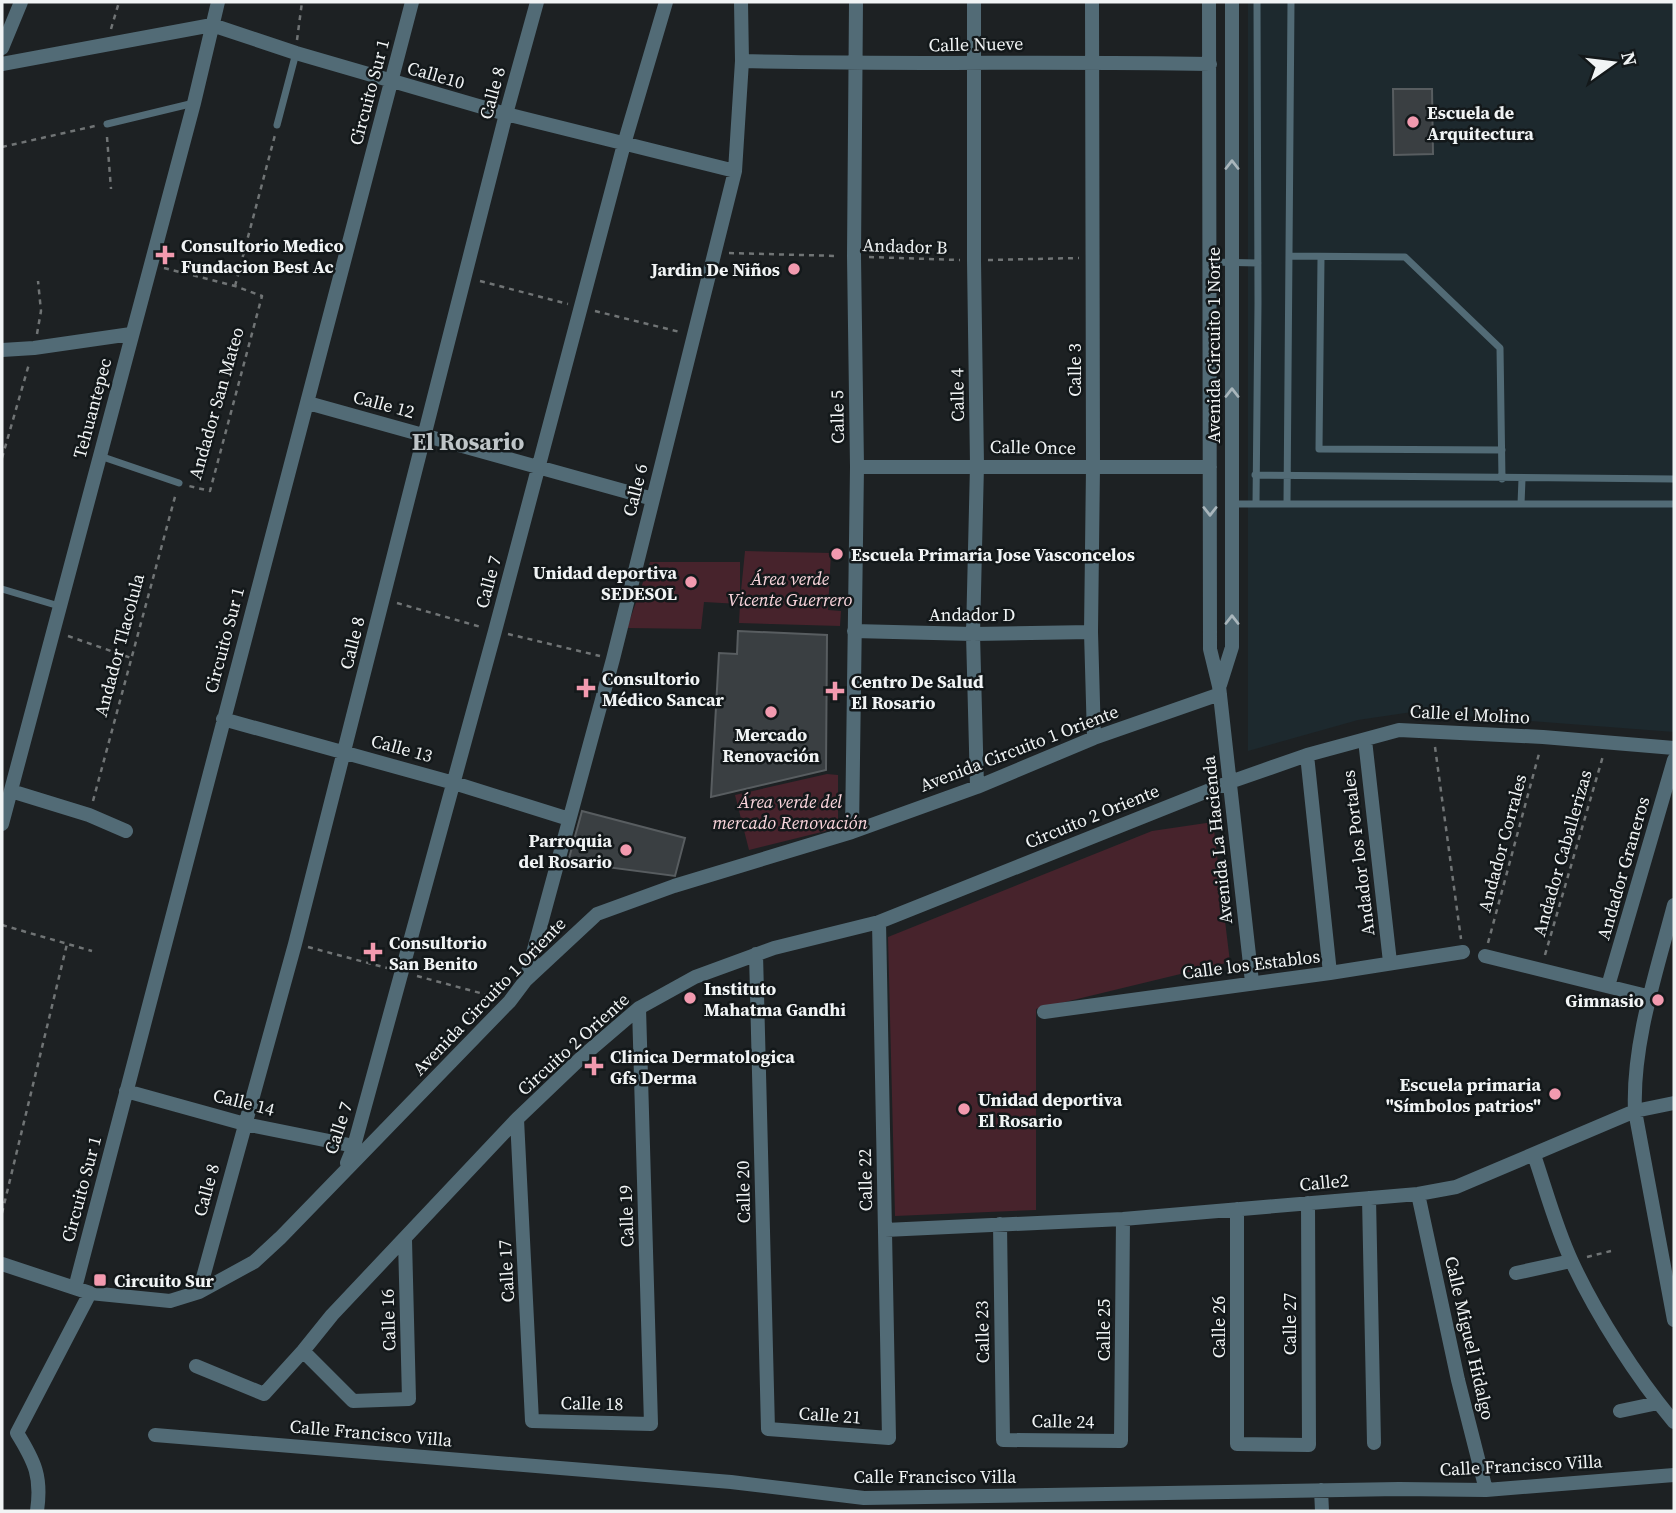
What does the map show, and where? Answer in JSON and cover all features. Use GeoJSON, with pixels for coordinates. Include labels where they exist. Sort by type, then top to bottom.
{"type":"FeatureCollection","features":[{"type":"Feature","properties":{"kind":"street"},"geometry":{"type":"LineString","coordinates":[[2,48],[21,2]]}},
{"type":"Feature","properties":{"kind":"street","name":"Tehuantepec"},"geometry":{"type":"LineString","coordinates":[[2,824],[194,103],[218,2]]}},
{"type":"Feature","properties":{"kind":"street","name":"Circuito Sur 1"},"geometry":{"type":"LineString","coordinates":[[75,1288],[412,2]]}},
{"type":"Feature","properties":{"kind":"street","name":"Calle 8"},"geometry":{"type":"LineString","coordinates":[[199,1292],[295,944],[506,114],[537,2]]}},
{"type":"Feature","properties":{"kind":"street","name":"Calle 7"},"geometry":{"type":"LineString","coordinates":[[344,1171],[354,1146],[454,783],[624,144],[666,2]]}},
{"type":"Feature","properties":{"kind":"street","name":"Calle 6"},"geometry":{"type":"LineString","coordinates":[[526,981],[653,499],[735,171],[742,61],[741,2]]}},
{"type":"Feature","properties":{"kind":"street","name":"Calle 5"},"geometry":{"type":"LineString","coordinates":[[852,832],[857,467],[854,256],[856,2]]}},
{"type":"Feature","properties":{"kind":"street","name":"Calle 4"},"geometry":{"type":"LineString","coordinates":[[974,2],[977,465],[973,634],[977,788]]}},
{"type":"Feature","properties":{"kind":"street","name":"Calle 3"},"geometry":{"type":"LineString","coordinates":[[1092,2],[1091,632],[1094,738]]}},
{"type":"Feature","properties":{"kind":"street","name":"Avenida Circuito 1 Norte"},"geometry":{"type":"LineString","coordinates":[[1209,2],[1210,649],[1220,690]]}},
{"type":"Feature","properties":{"kind":"street","name":"Avenida Circuito 1 Norte"},"geometry":{"type":"LineString","coordinates":[[1220,690],[1232,647],[1232,2]]}},
{"type":"Feature","properties":{"kind":"street"},"geometry":{"type":"LineString","coordinates":[[2,64],[212,25]]}},
{"type":"Feature","properties":{"kind":"street","name":"Calle10"},"geometry":{"type":"LineString","coordinates":[[212,25],[391,82],[506,114],[735,171]]}},
{"type":"Feature","properties":{"kind":"street","name":"Calle Nueve"},"geometry":{"type":"LineString","coordinates":[[742,61],[855,64],[1210,64]]}},
{"type":"Feature","properties":{"kind":"street"},"geometry":{"type":"LineString","coordinates":[[2,350],[131,334]]}},
{"type":"Feature","properties":{"kind":"street","name":"Calle 12"},"geometry":{"type":"LineString","coordinates":[[307,403],[653,499]]}},
{"type":"Feature","properties":{"kind":"street","name":"Calle Once"},"geometry":{"type":"LineString","coordinates":[[857,467],[1210,467]]}},
{"type":"Feature","properties":{"kind":"street","name":"Andador D"},"geometry":{"type":"LineString","coordinates":[[854,631],[973,634],[1091,632]]}},
{"type":"Feature","properties":{"kind":"street","name":"Avenida Circuito 1 Oriente"},"geometry":{"type":"LineString","coordinates":[[2,1264],[90,1293],[170,1301],[199,1292],[254,1262],[280,1238],[510,1001],[526,981],[597,914],[674,886],[852,832],[977,788],[1094,738],[1220,690]]}},
{"type":"Feature","properties":{"kind":"street","name":"Avenida La Hacienda"},"geometry":{"type":"LineString","coordinates":[[1220,690],[1252,982]]}},
{"type":"Feature","properties":{"kind":"street","name":"Calle 13"},"geometry":{"type":"LineString","coordinates":[[223,719],[454,783],[569,819]]}},
{"type":"Feature","properties":{"kind":"street","name":"Calle el Molino"},"geometry":{"type":"LineString","coordinates":[[1230,782],[1307,755],[1399,730],[1543,737],[1674,748]]}},
{"type":"Feature","properties":{"kind":"street","name":"Andador los Portales"},"geometry":{"type":"LineString","coordinates":[[1365,740],[1390,962]]}},
{"type":"Feature","properties":{"kind":"street"},"geometry":{"type":"LineString","coordinates":[[1307,755],[1330,974]]}},
{"type":"Feature","properties":{"kind":"street","name":"Andador Graneros"},"geometry":{"type":"LineString","coordinates":[[1608,986],[1674,760]]}},
{"type":"Feature","properties":{"kind":"street","name":"Circuito 2 Oriente"},"geometry":{"type":"LineString","coordinates":[[196,1366],[264,1394],[332,1315],[517,1119],[583,1056],[639,1008],[695,977],[756,954],[878,922],[1230,782]]}},
{"type":"Feature","properties":{"kind":"street"},"geometry":{"type":"LineString","coordinates":[[11,792],[89,815],[126,831]]}},
{"type":"Feature","properties":{"kind":"street"},"geometry":{"type":"LineString","coordinates":[[1674,905],[1650,997],[1633,1080],[1635,1111],[1674,1320]]}},
{"type":"Feature","properties":{"kind":"street","name":"Calle 22"},"geometry":{"type":"LineString","coordinates":[[878,922],[889,1438]]}},
{"type":"Feature","properties":{"kind":"street","name":"Calle los Establos"},"geometry":{"type":"LineString","coordinates":[[1044,1012],[1252,982],[1330,974],[1463,952]]}},
{"type":"Feature","properties":{"kind":"street","name":"Calle 20"},"geometry":{"type":"LineString","coordinates":[[756,954],[768,1429]]}},
{"type":"Feature","properties":{"kind":"street"},"geometry":{"type":"LineString","coordinates":[[1485,956],[1650,997]]}},
{"type":"Feature","properties":{"kind":"street","name":"Calle 19"},"geometry":{"type":"LineString","coordinates":[[639,1008],[651,1424]]}},
{"type":"Feature","properties":{"kind":"street","name":"Calle 14"},"geometry":{"type":"LineString","coordinates":[[126,1091],[245,1124],[354,1146]]}},
{"type":"Feature","properties":{"kind":"street","name":"Calle2"},"geometry":{"type":"LineString","coordinates":[[885,1230],[1123,1219],[1418,1194],[1455,1187],[1635,1111],[1674,1103]]}},
{"type":"Feature","properties":{"kind":"street","name":"Calle 17"},"geometry":{"type":"LineString","coordinates":[[517,1119],[532,1421]]}},
{"type":"Feature","properties":{"kind":"street"},"geometry":{"type":"LineString","coordinates":[[1534,1155],[1571,1261],[1598,1311],[1658,1403],[1674,1422]]}},
{"type":"Feature","properties":{"kind":"street","name":"Calle Miguel Hidalgo"},"geometry":{"type":"LineString","coordinates":[[1418,1194],[1458,1380],[1486,1490]]}},
{"type":"Feature","properties":{"kind":"street"},"geometry":{"type":"LineString","coordinates":[[1369,1198],[1374,1443]]}},
{"type":"Feature","properties":{"kind":"street","name":"Calle 27"},"geometry":{"type":"LineString","coordinates":[[1237,1444],[1309,1445],[1308,1203]]}},
{"type":"Feature","properties":{"kind":"street","name":"Calle 26"},"geometry":{"type":"LineString","coordinates":[[1237,1209],[1237,1444]]}},
{"type":"Feature","properties":{"kind":"street","name":"Calle 25"},"geometry":{"type":"LineString","coordinates":[[1121,1441],[1123,1219]]}},
{"type":"Feature","properties":{"kind":"street","name":"Calle 23"},"geometry":{"type":"LineString","coordinates":[[1000,1224],[1003,1440]]}},
{"type":"Feature","properties":{"kind":"street","name":"Calle 16"},"geometry":{"type":"LineString","coordinates":[[303,1351],[353,1401],[409,1399],[405,1240]]}},
{"type":"Feature","properties":{"kind":"street"},"geometry":{"type":"LineString","coordinates":[[1516,1273],[1571,1261]]}},
{"type":"Feature","properties":{"kind":"street"},"geometry":{"type":"LineString","coordinates":[[18,1433],[90,1293]]}},
{"type":"Feature","properties":{"kind":"street"},"geometry":{"type":"LineString","coordinates":[[1620,1411],[1658,1403]]}},
{"type":"Feature","properties":{"kind":"street","name":"Calle 18"},"geometry":{"type":"LineString","coordinates":[[532,1421],[651,1424]]}},
{"type":"Feature","properties":{"kind":"street","name":"Calle 21"},"geometry":{"type":"LineString","coordinates":[[768,1429],[889,1438]]}},
{"type":"Feature","properties":{"kind":"street"},"geometry":{"type":"LineString","coordinates":[[2,1430],[18,1433],[31,1456],[40,1488],[37,1511]]}},
{"type":"Feature","properties":{"kind":"street","name":"Calle Francisco Villa"},"geometry":{"type":"LineString","coordinates":[[155,1435],[731,1482],[864,1505],[1044,1496],[1321,1490],[1486,1490],[1674,1475]]}},
{"type":"Feature","properties":{"kind":"street","name":"Calle 24"},"geometry":{"type":"LineString","coordinates":[[1003,1440],[1121,1441]]}},
{"type":"Feature","properties":{"kind":"street"},"geometry":{"type":"LineString","coordinates":[[1321,1490],[1322,1511]]}},
{"type":"Feature","properties":{"kind":"street"},"geometry":{"type":"LineString","coordinates":[[1044,1496],[1046,1511]]}},
{"type":"Feature","properties":{"kind":"lane"},"geometry":{"type":"LineString","coordinates":[[1256,504],[1257,2]]}},
{"type":"Feature","properties":{"kind":"lane"},"geometry":{"type":"LineString","coordinates":[[1287,503],[1291,2]]}},
{"type":"Feature","properties":{"kind":"lane"},"geometry":{"type":"LineString","coordinates":[[277,125],[296,53]]}},
{"type":"Feature","properties":{"kind":"lane"},"geometry":{"type":"LineString","coordinates":[[107,124],[194,103]]}},
{"type":"Feature","properties":{"kind":"lane"},"geometry":{"type":"LineString","coordinates":[[1289,257],[1405,257],[1500,348],[1502,479]]}},
{"type":"Feature","properties":{"kind":"lane"},"geometry":{"type":"LineString","coordinates":[[1321,258],[1319,449],[1502,450]]}},
{"type":"Feature","properties":{"kind":"lane"},"geometry":{"type":"LineString","coordinates":[[1210,262],[1258,263]]}},
{"type":"Feature","properties":{"kind":"lane","name":"Andador San Mateo"},"geometry":{"type":"LineString","coordinates":[[100,456],[179,483]]}},
{"type":"Feature","properties":{"kind":"lane"},"geometry":{"type":"LineString","coordinates":[[1255,475],[1674,479]]}},
{"type":"Feature","properties":{"kind":"lane"},"geometry":{"type":"LineString","coordinates":[[1521,504],[1522,479]]}},
{"type":"Feature","properties":{"kind":"lane"},"geometry":{"type":"LineString","coordinates":[[1232,504],[1674,504]]}},
{"type":"Feature","properties":{"kind":"lane"},"geometry":{"type":"LineString","coordinates":[[2,589],[59,606]]}},
{"type":"Feature","properties":{"kind":"path"},"geometry":{"type":"LineString","coordinates":[[107,45],[119,2]]}},
{"type":"Feature","properties":{"kind":"path"},"geometry":{"type":"LineString","coordinates":[[296,53],[303,2]]}},
{"type":"Feature","properties":{"kind":"path"},"geometry":{"type":"LineString","coordinates":[[2,147],[107,124],[111,189]]}},
{"type":"Feature","properties":{"kind":"path"},"geometry":{"type":"LineString","coordinates":[[151,265],[235,286],[277,125]]}},
{"type":"Feature","properties":{"kind":"path","name":"Andador B"},"geometry":{"type":"LineString","coordinates":[[715,253],[974,261],[1093,258]]}},
{"type":"Feature","properties":{"kind":"path"},"geometry":{"type":"LineString","coordinates":[[2,458],[34,348],[41,311],[38,281]]}},
{"type":"Feature","properties":{"kind":"path","name":"Andador San Mateo"},"geometry":{"type":"LineString","coordinates":[[179,483],[210,491],[262,296],[235,286]]}},
{"type":"Feature","properties":{"kind":"path","name":"Andador Tlacolula"},"geometry":{"type":"LineString","coordinates":[[89,815],[179,483]]}},
{"type":"Feature","properties":{"kind":"path"},"geometry":{"type":"LineString","coordinates":[[52,630],[132,658]]}},
{"type":"Feature","properties":{"kind":"path"},"geometry":{"type":"LineString","coordinates":[[1433,730],[1463,952]]}},
{"type":"Feature","properties":{"kind":"path","name":"Andador Corrales"},"geometry":{"type":"LineString","coordinates":[[1485,956],[1543,737]]}},
{"type":"Feature","properties":{"kind":"path","name":"Andador Caballerizas"},"geometry":{"type":"LineString","coordinates":[[1540,970],[1607,743]]}},
{"type":"Feature","properties":{"kind":"path"},"geometry":{"type":"LineString","coordinates":[[2,925],[92,951]]}},
{"type":"Feature","properties":{"kind":"path"},"geometry":{"type":"LineString","coordinates":[[2,1213],[67,944]]}},
{"type":"Feature","properties":{"kind":"path"},"geometry":{"type":"LineString","coordinates":[[1571,1261],[1611,1251]]}},
{"type":"Feature","properties":{"kind":"shaded area"},"geometry":{"type":"Polygon","coordinates":[[[1248,2],[1674,2],[1674,732],[1412,712],[1358,720],[1248,751],[1248,2]]]}},
{"type":"Feature","properties":{"kind":"green space","name":"Área verde Vicente Guerrero"},"geometry":{"type":"Polygon","coordinates":[[[745,551],[831,553],[828,610],[841,611],[840,626],[739,623],[740,604],[704,602],[701,629],[627,628],[650,562],[740,562],[740,601],[745,551]]]}},
{"type":"Feature","properties":{"kind":"green space","name":"Área verde del mercado Renovación"},"geometry":{"type":"Polygon","coordinates":[[[827,774],[838,775],[838,828],[749,850],[735,795],[827,774]]]}},
{"type":"Feature","properties":{"kind":"green space","name":"Unidad deportiva El Rosario"},"geometry":{"type":"Polygon","coordinates":[[[1213,822],[1230,962],[1036,1009],[1036,1210],[895,1216],[888,937],[1152,831],[1213,822]]]}},
{"type":"Feature","properties":{"kind":"building","name":"Escuela de Arquitectura"},"geometry":{"type":"Polygon","coordinates":[[[1393,89],[1432,89],[1433,154],[1394,155],[1393,89]]]}},
{"type":"Feature","properties":{"kind":"building","name":"Mercado Renovación"},"geometry":{"type":"Polygon","coordinates":[[[738,631],[827,635],[826,770],[711,797],[719,653],[737,654],[738,631]]]}},
{"type":"Feature","properties":{"kind":"building","name":"Parroquia del Rosario"},"geometry":{"type":"Polygon","coordinates":[[[582,811],[685,838],[675,876],[568,862],[582,811]]]}},
{"type":"Feature","properties":{"kind":"place","name":"Escuela de Arquitectura"},"geometry":{"type":"Point","coordinates":[1413,122]}},
{"type":"Feature","properties":{"kind":"place","name":"Consultorio Medico Fundacion Best Ac"},"geometry":{"type":"Point","coordinates":[165,255]}},
{"type":"Feature","properties":{"kind":"place","name":"Jardin De Niños"},"geometry":{"type":"Point","coordinates":[794,269]}},
{"type":"Feature","properties":{"kind":"place","name":"Escuela Primaria Jose Vasconcelos"},"geometry":{"type":"Point","coordinates":[837,554]}},
{"type":"Feature","properties":{"kind":"place","name":"Unidad deportiva SEDESOL"},"geometry":{"type":"Point","coordinates":[691,582]}},
{"type":"Feature","properties":{"kind":"place","name":"Consultorio Médico Sancar"},"geometry":{"type":"Point","coordinates":[586,688]}},
{"type":"Feature","properties":{"kind":"place","name":"Centro De Salud El Rosario"},"geometry":{"type":"Point","coordinates":[835,691]}},
{"type":"Feature","properties":{"kind":"place","name":"Mercado Renovación"},"geometry":{"type":"Point","coordinates":[771,712]}},
{"type":"Feature","properties":{"kind":"place","name":"Parroquia del Rosario"},"geometry":{"type":"Point","coordinates":[626,850]}},
{"type":"Feature","properties":{"kind":"place","name":"Consultorio San Benito"},"geometry":{"type":"Point","coordinates":[373,952]}},
{"type":"Feature","properties":{"kind":"place","name":"Instituto Mahatma Gandhi"},"geometry":{"type":"Point","coordinates":[690,998]}},
{"type":"Feature","properties":{"kind":"place","name":"Gimnasio"},"geometry":{"type":"Point","coordinates":[1658,1000]}},
{"type":"Feature","properties":{"kind":"place","name":"Clinica Dermatologica Gfs Derma"},"geometry":{"type":"Point","coordinates":[594,1066]}},
{"type":"Feature","properties":{"kind":"place","name":"Escuela primaria \"Símbolos patrios\""},"geometry":{"type":"Point","coordinates":[1555,1094]}},
{"type":"Feature","properties":{"kind":"place","name":"Unidad deportiva El Rosario"},"geometry":{"type":"Point","coordinates":[964,1109]}},
{"type":"Feature","properties":{"kind":"place","name":"Circuito Sur"},"geometry":{"type":"Point","coordinates":[100,1280]}},
{"type":"Feature","properties":{"kind":"district","name":"El Rosario"},"geometry":{"type":"Point","coordinates":[468,441]}}]}
